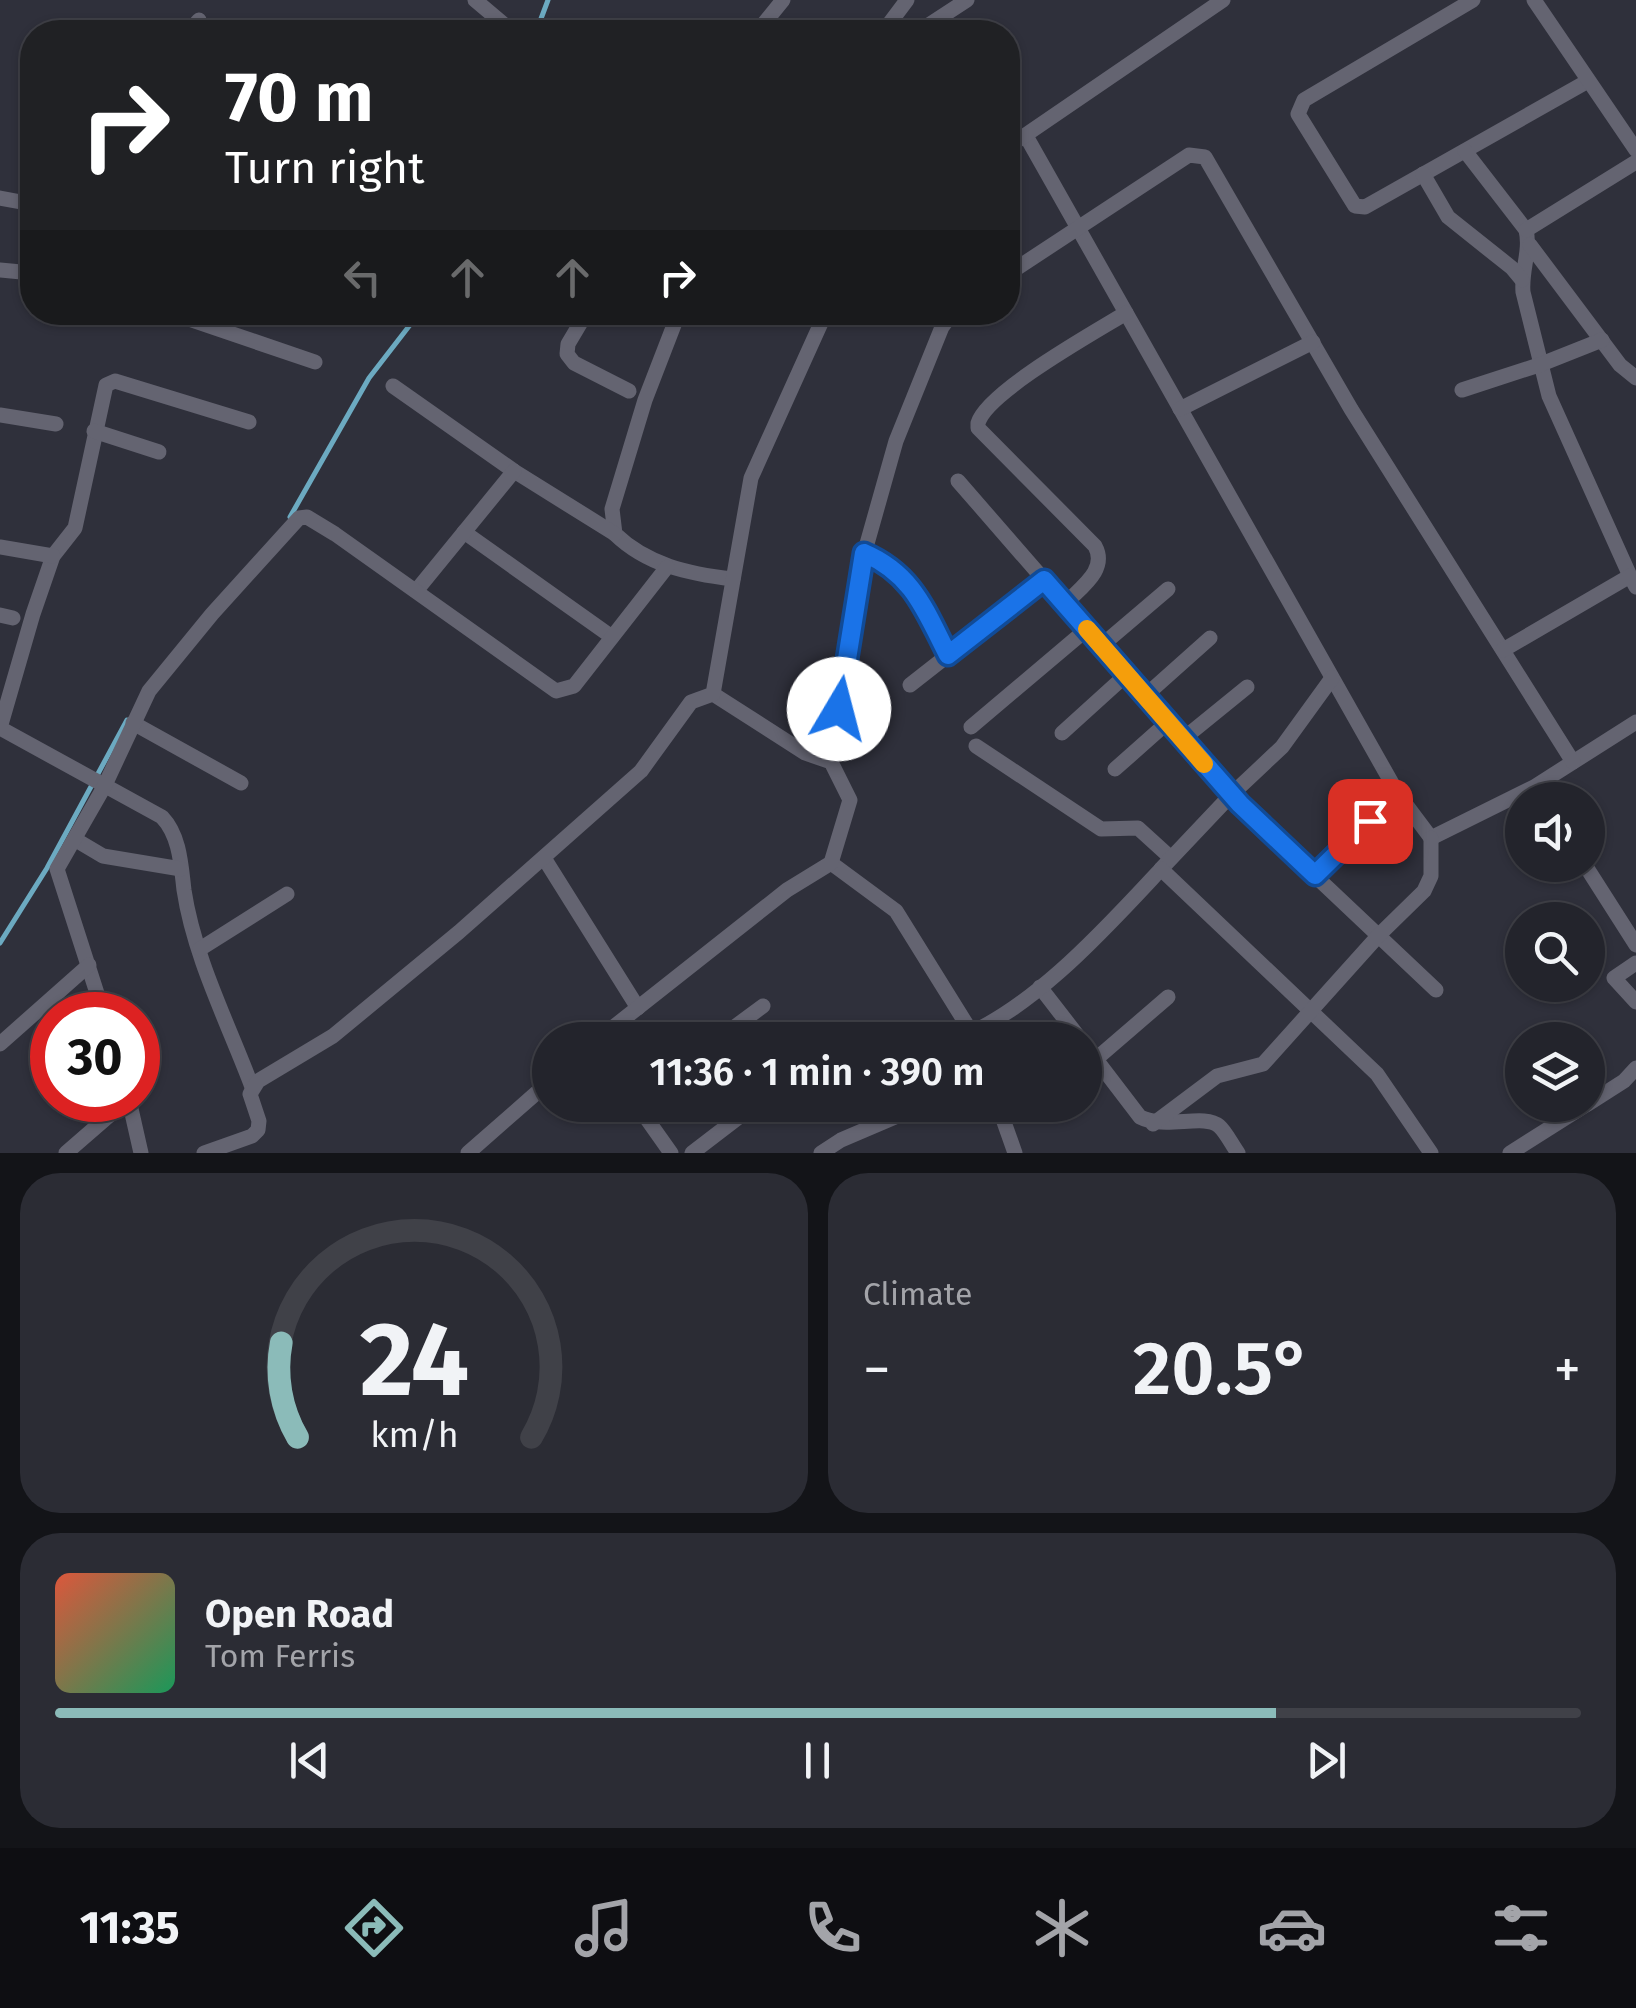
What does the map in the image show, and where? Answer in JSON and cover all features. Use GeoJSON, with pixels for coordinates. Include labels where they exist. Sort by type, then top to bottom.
{"type":"FeatureCollection","features":[{"type":"Feature","properties":{"kind":"street"},"geometry":{"type":"LineString","coordinates":[[475,0],[498,20]]}},
{"type":"Feature","properties":{"kind":"street"},"geometry":{"type":"LineString","coordinates":[[767,20],[783,0]]}},
{"type":"Feature","properties":{"kind":"street"},"geometry":{"type":"LineString","coordinates":[[1020,140],[1222,0]]}},
{"type":"Feature","properties":{"kind":"street"},"geometry":{"type":"LineString","coordinates":[[1473,0],[1304,100],[1298,114],[1354,206],[1365,207],[1588,80]]}},
{"type":"Feature","properties":{"kind":"street"},"geometry":{"type":"LineString","coordinates":[[1534,0],[1636,150]]}},
{"type":"Feature","properties":{"kind":"street"},"geometry":{"type":"LineString","coordinates":[[935,20],[962,1]]}},
{"type":"Feature","properties":{"kind":"street"},"geometry":{"type":"LineString","coordinates":[[1026,136],[1398,794],[1431,838],[1431,876],[1424,891],[1263,1064],[1217,1076],[1154,1124]]}},
{"type":"Feature","properties":{"kind":"street"},"geometry":{"type":"LineString","coordinates":[[1464,151],[1620,365],[1636,378]]}},
{"type":"Feature","properties":{"kind":"street"},"geometry":{"type":"LineString","coordinates":[[1020,266],[1189,154],[1205,157],[1313,342],[1573,762]]}},
{"type":"Feature","properties":{"kind":"street"},"geometry":{"type":"LineString","coordinates":[[1503,650],[1633,581],[1568,441],[1539,365],[1522,280],[1528,237],[1636,162]]}},
{"type":"Feature","properties":{"kind":"street"},"geometry":{"type":"LineString","coordinates":[[1423,174],[1448,218],[1522,280]]}},
{"type":"Feature","properties":{"kind":"street"},"geometry":{"type":"LineString","coordinates":[[1064,604],[1100,566],[1096,546],[978,428],[978,423],[990,404],[1126,313]]}},
{"type":"Feature","properties":{"kind":"street"},"geometry":{"type":"LineString","coordinates":[[206,325],[314,362]]}},
{"type":"Feature","properties":{"kind":"street"},"geometry":{"type":"LineString","coordinates":[[579,325],[568,344],[568,354],[574,363],[628,391]]}},
{"type":"Feature","properties":{"kind":"street"},"geometry":{"type":"LineString","coordinates":[[615,534],[612,509],[674,325]]}},
{"type":"Feature","properties":{"kind":"street"},"geometry":{"type":"LineString","coordinates":[[713,694],[752,478],[820,325]]}},
{"type":"Feature","properties":{"kind":"street"},"geometry":{"type":"LineString","coordinates":[[620,1022],[787,890],[830,863],[850,800],[831,762],[864,553],[896,441],[943,325]]}},
{"type":"Feature","properties":{"kind":"street"},"geometry":{"type":"LineString","coordinates":[[1462,390],[1602,340]]}},
{"type":"Feature","properties":{"kind":"street"},"geometry":{"type":"LineString","coordinates":[[1180,409],[1313,342]]}},
{"type":"Feature","properties":{"kind":"street"},"geometry":{"type":"LineString","coordinates":[[204,1153],[252,1136],[259,1121],[250,1094],[252,1087],[189,920],[172,827],[162,817],[0,728],[53,556],[74,528],[106,385],[115,381],[249,422]]}},
{"type":"Feature","properties":{"kind":"street"},"geometry":{"type":"LineString","coordinates":[[393,386],[514,471],[667,568],[733,579]]}},
{"type":"Feature","properties":{"kind":"street"},"geometry":{"type":"LineString","coordinates":[[0,415],[56,424]]}},
{"type":"Feature","properties":{"kind":"street"},"geometry":{"type":"LineString","coordinates":[[94,431],[159,452]]}},
{"type":"Feature","properties":{"kind":"street"},"geometry":{"type":"LineString","coordinates":[[416,591],[514,471]]}},
{"type":"Feature","properties":{"kind":"street"},"geometry":{"type":"LineString","coordinates":[[958,481],[1231,795],[1436,990]]}},
{"type":"Feature","properties":{"kind":"street"},"geometry":{"type":"LineString","coordinates":[[97,992],[57,869],[76,840],[149,691],[303,516],[336,534],[556,691],[574,686],[667,568]]}},
{"type":"Feature","properties":{"kind":"street"},"geometry":{"type":"LineString","coordinates":[[464,532],[612,637]]}},
{"type":"Feature","properties":{"kind":"street"},"geometry":{"type":"LineString","coordinates":[[0,547],[53,556]]}},
{"type":"Feature","properties":{"kind":"street"},"geometry":{"type":"LineString","coordinates":[[864,553],[898,572],[913,589],[948,655]]}},
{"type":"Feature","properties":{"kind":"street"},"geometry":{"type":"LineString","coordinates":[[910,685],[1044,580]]}},
{"type":"Feature","properties":{"kind":"street"},"geometry":{"type":"LineString","coordinates":[[1101,646],[1168,589]]}},
{"type":"Feature","properties":{"kind":"street"},"geometry":{"type":"LineString","coordinates":[[971,727],[1087,629]]}},
{"type":"Feature","properties":{"kind":"street"},"geometry":{"type":"LineString","coordinates":[[1145,696],[1210,638]]}},
{"type":"Feature","properties":{"kind":"street"},"geometry":{"type":"LineString","coordinates":[[1062,732],[1126,675]]}},
{"type":"Feature","properties":{"kind":"street"},"geometry":{"type":"LineString","coordinates":[[994,1022],[1104,930],[1231,795],[1282,747],[1332,678]]}},
{"type":"Feature","properties":{"kind":"street"},"geometry":{"type":"LineString","coordinates":[[1183,739],[1247,688]]}},
{"type":"Feature","properties":{"kind":"street"},"geometry":{"type":"LineString","coordinates":[[713,694],[806,753],[831,762]]}},
{"type":"Feature","properties":{"kind":"street"},"geometry":{"type":"LineString","coordinates":[[252,1087],[333,1036],[544,858],[652,760],[691,702],[713,694]]}},
{"type":"Feature","properties":{"kind":"street"},"geometry":{"type":"LineString","coordinates":[[1116,770],[1168,722]]}},
{"type":"Feature","properties":{"kind":"street"},"geometry":{"type":"LineString","coordinates":[[1552,782],[1573,762],[1636,722]]}},
{"type":"Feature","properties":{"kind":"street"},"geometry":{"type":"LineString","coordinates":[[133,723],[241,783]]}},
{"type":"Feature","properties":{"kind":"street"},"geometry":{"type":"LineString","coordinates":[[976,746],[1101,829],[1138,828],[1166,864],[1377,1074],[1431,1153]]}},
{"type":"Feature","properties":{"kind":"street"},"geometry":{"type":"LineString","coordinates":[[1315,875],[1398,794]]}},
{"type":"Feature","properties":{"kind":"street"},"geometry":{"type":"LineString","coordinates":[[1431,838],[1505,808]]}},
{"type":"Feature","properties":{"kind":"street"},"geometry":{"type":"LineString","coordinates":[[76,840],[103,856],[182,870]]}},
{"type":"Feature","properties":{"kind":"street"},"geometry":{"type":"LineString","coordinates":[[544,858],[638,1008]]}},
{"type":"Feature","properties":{"kind":"street"},"geometry":{"type":"LineString","coordinates":[[830,863],[896,912],[966,1022]]}},
{"type":"Feature","properties":{"kind":"street"},"geometry":{"type":"LineString","coordinates":[[1596,882],[1636,945]]}},
{"type":"Feature","properties":{"kind":"street"},"geometry":{"type":"LineString","coordinates":[[200,949],[287,894]]}},
{"type":"Feature","properties":{"kind":"street"},"geometry":{"type":"LineString","coordinates":[[1636,963],[1614,978],[1636,1002]]}},
{"type":"Feature","properties":{"kind":"street"},"geometry":{"type":"LineString","coordinates":[[0,1044],[90,966]]}},
{"type":"Feature","properties":{"kind":"street"},"geometry":{"type":"LineString","coordinates":[[1040,987],[1067,1022]]}},
{"type":"Feature","properties":{"kind":"street"},"geometry":{"type":"LineString","coordinates":[[1102,1054],[1168,997]]}},
{"type":"Feature","properties":{"kind":"street"},"geometry":{"type":"LineString","coordinates":[[741,1022],[763,1006]]}},
{"type":"Feature","properties":{"kind":"street"},"geometry":{"type":"LineString","coordinates":[[1102,1067],[1140,1116],[1154,1124],[1207,1120],[1218,1125],[1238,1153]]}},
{"type":"Feature","properties":{"kind":"street"},"geometry":{"type":"LineString","coordinates":[[1605,1092],[1636,1068]]}},
{"type":"Feature","properties":{"kind":"street"},"geometry":{"type":"LineString","coordinates":[[468,1153],[532,1097]]}},
{"type":"Feature","properties":{"kind":"street"},"geometry":{"type":"LineString","coordinates":[[66,1153],[102,1122]]}},
{"type":"Feature","properties":{"kind":"street"},"geometry":{"type":"LineString","coordinates":[[133,1122],[141,1153]]}},
{"type":"Feature","properties":{"kind":"street"},"geometry":{"type":"LineString","coordinates":[[648,1122],[670,1153]]}},
{"type":"Feature","properties":{"kind":"street"},"geometry":{"type":"LineString","coordinates":[[692,1153],[732,1122]]}},
{"type":"Feature","properties":{"kind":"street"},"geometry":{"type":"LineString","coordinates":[[821,1153],[883,1122]]}},
{"type":"Feature","properties":{"kind":"street"},"geometry":{"type":"LineString","coordinates":[[1004,1122],[1014,1153]]}},
{"type":"Feature","properties":{"kind":"street"},"geometry":{"type":"LineString","coordinates":[[1510,1153],[1559,1122]]}},
{"type":"Feature","properties":{"kind":"waterway"},"geometry":{"type":"LineString","coordinates":[[540,20],[548,0]]}},
{"type":"Feature","properties":{"kind":"waterway"},"geometry":{"type":"LineString","coordinates":[[290,517],[369,378],[410,325]]}},
{"type":"Feature","properties":{"kind":"waterway"},"geometry":{"type":"LineString","coordinates":[[0,943],[47,868],[127,720]]}},
{"type":"Feature","properties":{"kind":"slow traffic"},"geometry":{"type":"LineString","coordinates":[[1087,629],[1204,764]]}},
{"type":"Feature","properties":{"kind":"route"},"geometry":{"type":"LineString","coordinates":[[839,709],[864,553],[898,572],[913,589],[948,655],[1044,580],[1240,804],[1315,875],[1370,821]]}}]}
